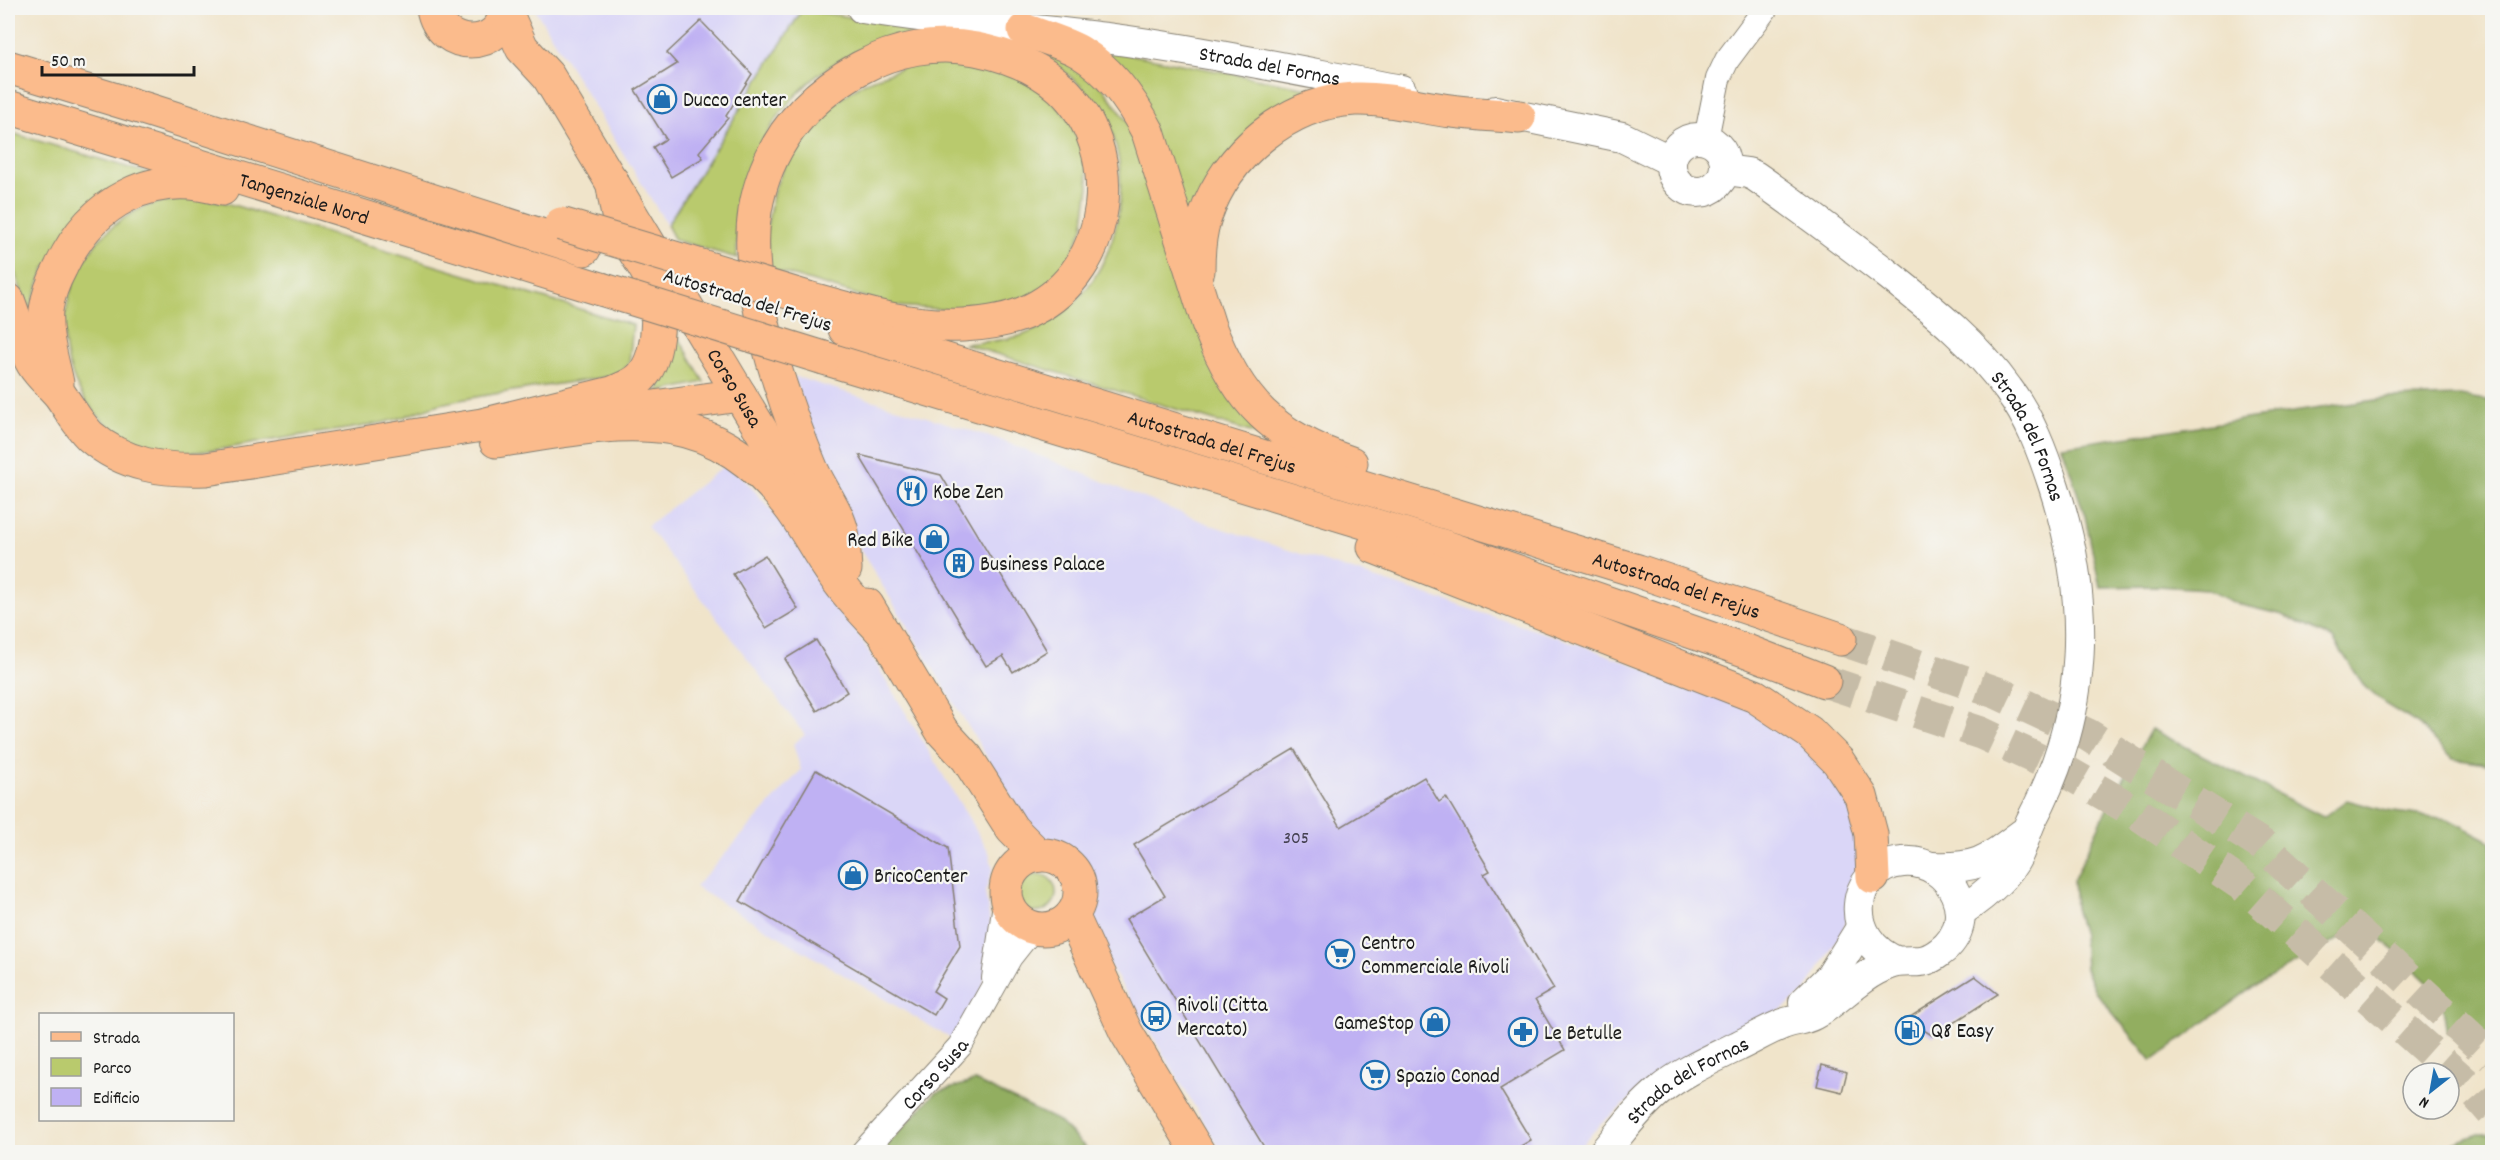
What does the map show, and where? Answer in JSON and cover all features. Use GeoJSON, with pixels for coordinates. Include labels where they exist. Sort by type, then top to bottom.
{"type":"FeatureCollection","features":[{"type":"Feature","properties":{"kind":"main road"},"geometry":{"type":"LineString","coordinates":[[433,8],[438,24],[448,34],[461,40],[484,39],[522,48]]}},
{"type":"Feature","properties":{"kind":"main road"},"geometry":{"type":"LineString","coordinates":[[484,39],[495,32],[502,23],[506,10]]}},
{"type":"Feature","properties":{"kind":"main road","name":"Corso Susa"},"geometry":{"type":"LineString","coordinates":[[506,10],[522,48],[548,76],[942,731],[967,758],[1012,830],[1038,855]]}},
{"type":"Feature","properties":{"kind":"main road"},"geometry":{"type":"LineString","coordinates":[[1024,30],[1079,51],[1101,67],[1136,108],[1148,132],[1221,356],[1236,383],[1277,427],[1298,441],[1324,453],[1406,482],[1575,534],[1638,571]]}},
{"type":"Feature","properties":{"kind":"main road"},"geometry":{"type":"LineString","coordinates":[[8,46],[65,64],[149,110]]}},
{"type":"Feature","properties":{"kind":"main road"},"geometry":{"type":"LineString","coordinates":[[475,213],[527,213],[561,224],[810,309],[924,324],[963,325],[998,320],[1031,310],[1056,294],[1077,271],[1093,244],[1102,213],[1104,179],[1098,148],[1084,117],[1061,88],[1030,67],[985,51],[961,46],[927,46],[887,56],[838,80],[812,101],[792,123],[774,152],[762,179],[755,212],[754,273],[772,352],[794,426],[811,468],[841,530],[845,569]]}},
{"type":"Feature","properties":{"kind":"main road","name":"Tangenziale Nord"},"geometry":{"type":"LineString","coordinates":[[8,67],[584,249]]}},
{"type":"Feature","properties":{"kind":"main road"},"geometry":{"type":"LineString","coordinates":[[1197,288],[1198,246],[1204,218],[1213,195],[1246,148],[1269,130],[1293,117],[1324,105],[1355,99],[1393,101],[1451,111],[1519,117]]}},
{"type":"Feature","properties":{"kind":"main road","name":"Tangenziale Nord"},"geometry":{"type":"LineString","coordinates":[[8,107],[601,289]]}},
{"type":"Feature","properties":{"kind":"main road"},"geometry":{"type":"LineString","coordinates":[[8,300],[33,364],[74,417],[90,435],[109,449],[130,460],[154,467],[180,470],[206,469],[482,425],[612,393],[632,385],[644,374],[651,359],[658,329],[657,301],[652,281],[621,226],[612,181]]}},
{"type":"Feature","properties":{"kind":"main road"},"geometry":{"type":"LineString","coordinates":[[59,395],[46,330],[46,308],[53,283],[65,256],[82,231],[104,209],[127,194],[153,185],[182,183],[215,187],[364,233],[424,234]]}},
{"type":"Feature","properties":{"kind":"main road","name":"Autostrada del Frejus"},"geometry":{"type":"LineString","coordinates":[[584,249],[810,309],[1638,571],[1840,639]]}},
{"type":"Feature","properties":{"kind":"main road","name":"Autostrada del Frejus"},"geometry":{"type":"LineString","coordinates":[[601,289],[1446,547],[1593,596],[1824,681]]}},
{"type":"Feature","properties":{"kind":"main road"},"geometry":{"type":"LineString","coordinates":[[482,425],[524,425],[740,395]]}},
{"type":"Feature","properties":{"kind":"main road"},"geometry":{"type":"LineString","coordinates":[[329,450],[480,444],[605,425],[647,425],[681,429],[710,438],[744,458],[773,486],[841,586],[881,630]]}},
{"type":"Feature","properties":{"kind":"main road"},"geometry":{"type":"LineString","coordinates":[[1232,481],[1298,521],[1407,558],[1755,696],[1809,732],[1838,761],[1861,796],[1871,834],[1873,877]]}},
{"type":"Feature","properties":{"kind":"main road","name":"Corso Susa"},"geometry":{"type":"LineString","coordinates":[[942,731],[951,768],[1003,858],[1007,887]]}},
{"type":"Feature","properties":{"kind":"main road"},"geometry":{"type":"LineString","coordinates":[[1051,924],[1080,895],[1075,874],[1059,859],[1038,855],[1018,864],[1007,887],[1015,917],[1051,924],[1126,1032],[1198,1152]]}},
{"type":"Feature","properties":{"kind":"street","name":"Strada del Fornas"},"geometry":{"type":"LineString","coordinates":[[862,8],[1024,30],[1106,38],[1405,91],[1622,137],[1671,161]]}},
{"type":"Feature","properties":{"kind":"street"},"geometry":{"type":"LineString","coordinates":[[1706,139],[1712,99],[1718,79],[1727,60],[1766,8]]}},
{"type":"Feature","properties":{"kind":"street"},"geometry":{"type":"LineString","coordinates":[[1706,139],[1719,147],[1723,154],[1725,170],[1715,186],[1707,191],[1698,192],[1680,186],[1671,170],[1671,161],[1679,145],[1687,140],[1706,139]]}},
{"type":"Feature","properties":{"kind":"street","name":"Strada del Fornas"},"geometry":{"type":"LineString","coordinates":[[1725,170],[1755,176],[1857,250],[1944,320],[2008,388],[2034,432],[2058,497],[2077,580],[2080,640],[2071,711],[2061,753],[2049,785],[2026,831],[2018,855],[2010,867],[1978,899],[1960,912]]}},
{"type":"Feature","properties":{"kind":"street","name":"Strada del Fornas"},"geometry":{"type":"LineString","coordinates":[[1932,867],[1959,868],[1978,864],[1994,856],[2026,831]]}},
{"type":"Feature","properties":{"kind":"street"},"geometry":{"type":"LineString","coordinates":[[1901,862],[1916,862],[1932,867],[1945,876],[1953,886],[1959,900],[1960,912],[1955,934],[1941,952],[1928,960],[1913,963],[1898,962],[1875,950],[1861,928],[1858,915],[1860,901],[1873,877],[1886,867],[1901,862]]}},
{"type":"Feature","properties":{"kind":"street","name":"Corso Susa"},"geometry":{"type":"LineString","coordinates":[[994,984],[1007,887]]}},
{"type":"Feature","properties":{"kind":"street","name":"Corso Susa"},"geometry":{"type":"LineString","coordinates":[[863,1152],[960,1046],[1010,957],[1051,924]]}},
{"type":"Feature","properties":{"kind":"street","name":"Strada del Fornas"},"geometry":{"type":"LineString","coordinates":[[1784,1023],[1831,976],[1861,928]]}},
{"type":"Feature","properties":{"kind":"street","name":"Strada del Fornas"},"geometry":{"type":"LineString","coordinates":[[1604,1152],[1640,1108],[1659,1091],[1688,1071],[1784,1023],[1811,1016],[1863,978],[1898,962]]}},
{"type":"Feature","properties":{"kind":"shaded area"},"geometry":{"type":"Polygon","coordinates":[[[534,8],[788,8],[802,10],[667,225],[534,8]]]}},
{"type":"Feature","properties":{"kind":"shaded area"},"geometry":{"type":"Polygon","coordinates":[[[793,376],[998,439],[1211,525],[1581,645],[1739,704],[1786,729],[1841,781],[1860,840],[1854,897],[1843,930],[1804,993],[1770,1018],[1648,1085],[1602,1123],[1574,1152],[1222,1152],[1099,947],[1086,911],[1086,873],[1069,846],[1056,846],[1042,840],[1031,829],[846,526],[793,376]]]}},
{"type":"Feature","properties":{"kind":"shaded area"},"geometry":{"type":"Polygon","coordinates":[[[729,462],[811,555],[989,852],[993,869],[985,892],[993,939],[982,990],[952,1039],[695,887],[801,770],[793,744],[805,735],[647,526],[729,462]]]}},
{"type":"Feature","properties":{"kind":"green space"},"geometry":{"type":"Polygon","coordinates":[[[802,10],[932,29],[896,37],[850,54],[807,84],[789,103],[773,123],[749,170],[738,210],[737,258],[675,240],[667,225],[802,10]]]}},
{"type":"Feature","properties":{"kind":"green space"},"geometry":{"type":"Polygon","coordinates":[[[1030,46],[1070,62],[1103,88],[1127,121],[1267,437],[964,344],[1016,337],[1051,322],[1074,303],[1093,280],[1107,253],[1116,225],[1120,195],[1119,165],[1113,135],[1107,121],[1079,84],[1030,46]]]}},
{"type":"Feature","properties":{"kind":"green space"},"geometry":{"type":"Polygon","coordinates":[[[1096,48],[1328,92],[1192,226],[1096,48]]]}},
{"type":"Feature","properties":{"kind":"green space"},"geometry":{"type":"Polygon","coordinates":[[[952,59],[995,66],[1041,89],[1068,118],[1083,150],[1089,186],[1083,228],[1068,262],[1043,288],[1015,304],[980,312],[895,306],[770,269],[766,232],[774,190],[793,147],[822,112],[863,83],[909,65],[952,59]]]}},
{"type":"Feature","properties":{"kind":"green space"},"geometry":{"type":"Polygon","coordinates":[[[8,132],[147,173],[45,268],[29,310],[8,255],[8,132]]]}},
{"type":"Feature","properties":{"kind":"green space"},"geometry":{"type":"Polygon","coordinates":[[[193,198],[223,202],[633,325],[629,363],[620,375],[445,403],[396,419],[365,426],[203,451],[168,452],[146,447],[113,429],[86,401],[72,373],[65,343],[66,312],[74,282],[88,254],[109,230],[136,211],[149,205],[193,198]]]}},
{"type":"Feature","properties":{"kind":"green space"},"geometry":{"type":"Polygon","coordinates":[[[673,327],[704,382],[658,392],[670,357],[673,327]]]}},
{"type":"Feature","properties":{"kind":"green space"},"geometry":{"type":"Polygon","coordinates":[[[2460,396],[2492,401],[2492,765],[2453,759],[2418,724],[2385,704],[2365,687],[2333,639],[2283,615],[2237,604],[2206,589],[2157,586],[2100,587],[2085,516],[2062,446],[2389,398],[2460,396]]]}},
{"type":"Feature","properties":{"kind":"green space"},"geometry":{"type":"Polygon","coordinates":[[[2151,729],[2323,817],[2347,800],[2387,811],[2448,819],[2492,842],[2492,1040],[2447,1033],[2441,995],[2365,924],[2253,987],[2152,1061],[2095,991],[2085,969],[2083,935],[2075,908],[2073,881],[2107,809],[2151,729]]]}},
{"type":"Feature","properties":{"kind":"green space"},"geometry":{"type":"Polygon","coordinates":[[[1037,874],[1050,880],[1056,893],[1050,906],[1037,912],[1024,906],[1018,893],[1024,880],[1037,874]]]}},
{"type":"Feature","properties":{"kind":"green space"},"geometry":{"type":"Polygon","coordinates":[[[975,1081],[1057,1120],[1090,1152],[880,1152],[935,1093],[975,1081]]]}},
{"type":"Feature","properties":{"kind":"green space"},"geometry":{"type":"Polygon","coordinates":[[[2478,1134],[2492,1134],[2492,1152],[2431,1152],[2478,1134]]]}},
{"type":"Feature","properties":{"kind":"building"},"geometry":{"type":"Polygon","coordinates":[[[701,21],[752,74],[726,116],[728,118],[699,152],[703,158],[671,177],[653,147],[666,139],[635,90],[677,64],[667,53],[701,21]]]}},
{"type":"Feature","properties":{"kind":"building","name":"Business Palace"},"geometry":{"type":"Polygon","coordinates":[[[859,455],[941,475],[1047,651],[1013,672],[1003,656],[986,666],[859,455]]]}},
{"type":"Feature","properties":{"kind":"building"},"geometry":{"type":"Polygon","coordinates":[[[765,555],[798,609],[766,628],[733,574],[765,555]]]}},
{"type":"Feature","properties":{"kind":"building"},"geometry":{"type":"Polygon","coordinates":[[[816,640],[847,692],[817,711],[785,659],[816,640]]]}},
{"type":"Feature","properties":{"kind":"building","name":"Centro Commerciale Rivoli"},"geometry":{"type":"Polygon","coordinates":[[[1294,749],[1341,827],[1424,777],[1439,802],[1446,797],[1490,871],[1484,874],[1554,989],[1535,1000],[1565,1050],[1500,1089],[1531,1140],[1511,1152],[1267,1152],[1126,919],[1165,896],[1134,845],[1294,749]]]}},
{"type":"Feature","properties":{"kind":"building","name":"BricoCenter"},"geometry":{"type":"Polygon","coordinates":[[[816,770],[948,848],[960,946],[933,991],[944,998],[934,1015],[740,901],[816,770]]]}},
{"type":"Feature","properties":{"kind":"building"},"geometry":{"type":"Polygon","coordinates":[[[1975,976],[1998,994],[1933,1036],[1907,1019],[1975,976]]]}},
{"type":"Feature","properties":{"kind":"building"},"geometry":{"type":"Polygon","coordinates":[[[1822,1065],[1847,1072],[1842,1092],[1817,1086],[1822,1065]]]}},
{"type":"Feature","properties":{"kind":"tunnel"},"geometry":{"type":"LineString","coordinates":[[1840,639],[1998,693],[2088,735],[2262,845],[2492,1057]]}},
{"type":"Feature","properties":{"kind":"tunnel"},"geometry":{"type":"LineString","coordinates":[[1824,681],[1981,733],[2070,774],[2137,813],[2245,887],[2473,1090],[2492,1112]]}},
{"type":"Feature","properties":{"kind":"place","name":"Ducco center"},"geometry":{"type":"Point","coordinates":[662,99]}},
{"type":"Feature","properties":{"kind":"place","name":"Kobe Zen"},"geometry":{"type":"Point","coordinates":[912,491]}},
{"type":"Feature","properties":{"kind":"place","name":"Red Bike"},"geometry":{"type":"Point","coordinates":[934,539]}},
{"type":"Feature","properties":{"kind":"place","name":"Business Palace"},"geometry":{"type":"Point","coordinates":[959,563]}},
{"type":"Feature","properties":{"kind":"place","name":"BricoCenter"},"geometry":{"type":"Point","coordinates":[853,875]}},
{"type":"Feature","properties":{"kind":"place","name":"Centro Commerciale Rivoli"},"geometry":{"type":"Point","coordinates":[1340,954]}},
{"type":"Feature","properties":{"kind":"place","name":"Rivoli (Citta Mercato)"},"geometry":{"type":"Point","coordinates":[1156,1016]}},
{"type":"Feature","properties":{"kind":"place","name":"GameStop"},"geometry":{"type":"Point","coordinates":[1435,1022]}},
{"type":"Feature","properties":{"kind":"place","name":"Q8 Easy"},"geometry":{"type":"Point","coordinates":[1910,1030]}},
{"type":"Feature","properties":{"kind":"place","name":"Le Betulle"},"geometry":{"type":"Point","coordinates":[1523,1032]}},
{"type":"Feature","properties":{"kind":"place","name":"Spazio Conad"},"geometry":{"type":"Point","coordinates":[1375,1075]}}]}
